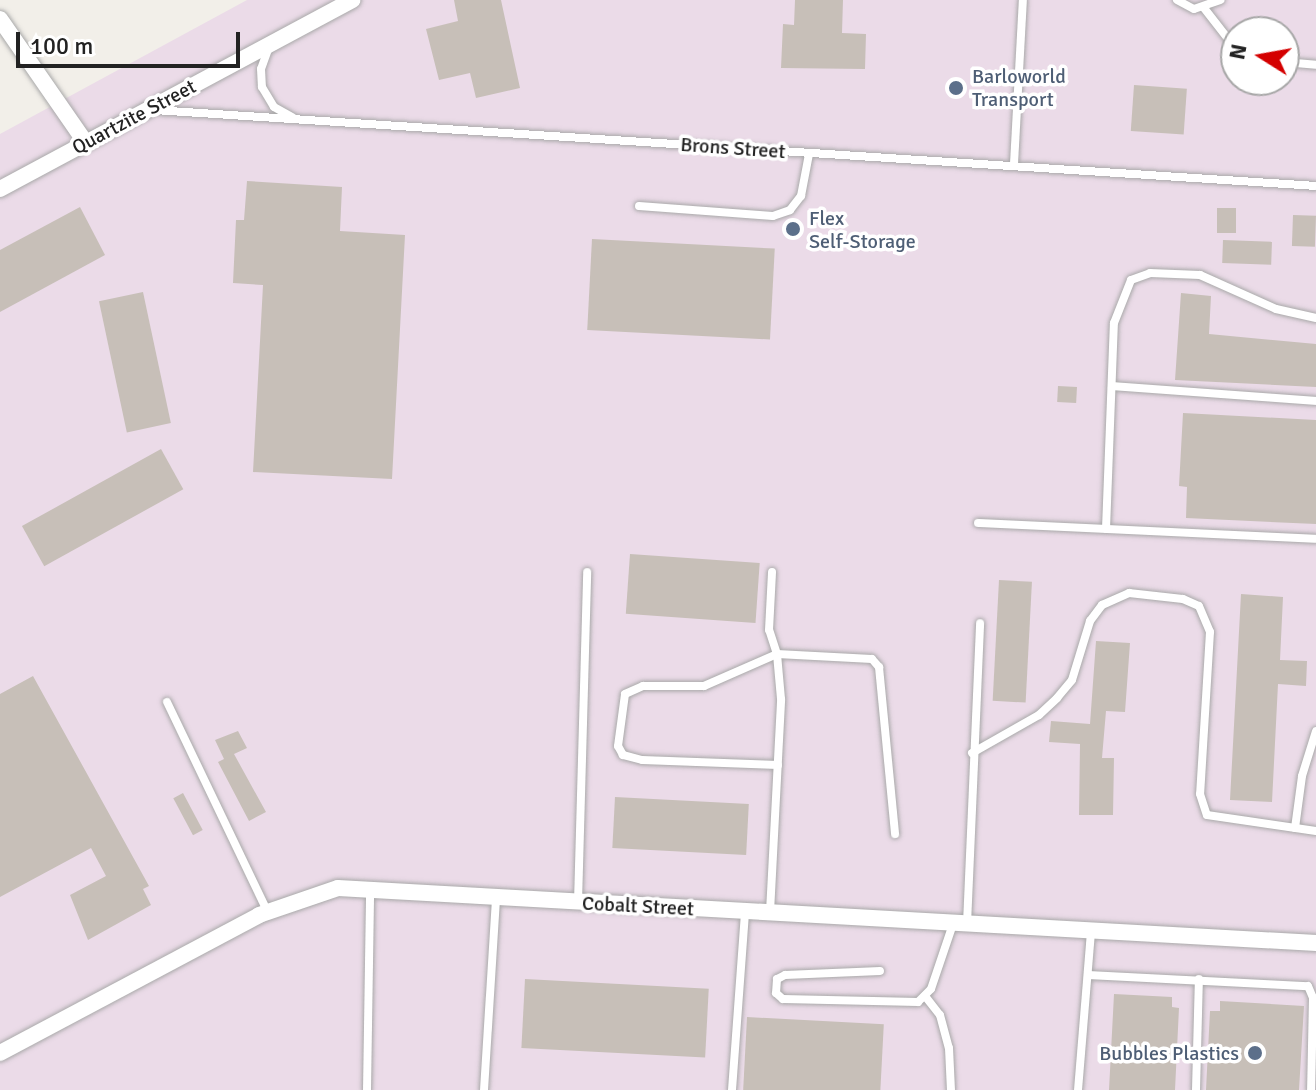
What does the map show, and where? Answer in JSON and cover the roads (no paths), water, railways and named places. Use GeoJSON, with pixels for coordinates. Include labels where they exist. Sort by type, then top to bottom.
{"type":"FeatureCollection","features":[{"type":"Feature","properties":{"kind":"street","name":"Quartzite Street"},"geometry":{"type":"LineString","coordinates":[[0,189],[352,0]]}},
{"type":"Feature","properties":{"kind":"street"},"geometry":{"type":"LineString","coordinates":[[0,19],[86,143]]}},
{"type":"Feature","properties":{"kind":"street","name":"Cobalt Street"},"geometry":{"type":"LineString","coordinates":[[0,1053],[267,911],[314,893],[370,889],[1316,943]]}},
{"type":"Feature","properties":{"kind":"lane"},"geometry":{"type":"LineString","coordinates":[[1014,164],[1023,0]]}},
{"type":"Feature","properties":{"kind":"lane"},"geometry":{"type":"LineString","coordinates":[[1177,0],[1204,8],[1220,28]]}},
{"type":"Feature","properties":{"kind":"lane"},"geometry":{"type":"LineString","coordinates":[[1204,8],[1220,0]]}},
{"type":"Feature","properties":{"kind":"lane"},"geometry":{"type":"LineString","coordinates":[[269,44],[261,69],[262,87],[274,107],[297,119]]}},
{"type":"Feature","properties":{"kind":"lane","name":"Brons Street"},"geometry":{"type":"LineString","coordinates":[[149,110],[1316,186]]}},
{"type":"Feature","properties":{"kind":"lane"},"geometry":{"type":"LineString","coordinates":[[639,206],[773,216],[790,210],[801,196],[809,154]]}},
{"type":"Feature","properties":{"kind":"lane"},"geometry":{"type":"LineString","coordinates":[[1106,529],[1117,305],[1123,290],[1139,277],[1200,275],[1276,309],[1316,318]]}},
{"type":"Feature","properties":{"kind":"lane"},"geometry":{"type":"LineString","coordinates":[[1112,386],[1316,401]]}},
{"type":"Feature","properties":{"kind":"lane"},"geometry":{"type":"LineString","coordinates":[[978,523],[1316,539]]}},
{"type":"Feature","properties":{"kind":"lane"},"geometry":{"type":"LineString","coordinates":[[578,903],[587,572]]}},
{"type":"Feature","properties":{"kind":"lane"},"geometry":{"type":"LineString","coordinates":[[770,913],[778,765],[777,654],[769,630],[772,572]]}},
{"type":"Feature","properties":{"kind":"lane"},"geometry":{"type":"LineString","coordinates":[[972,753],[1039,715],[1057,698],[1072,680],[1090,621],[1102,605],[1129,593],[1183,599],[1199,606],[1210,632],[1203,808],[1211,818],[1316,831]]}},
{"type":"Feature","properties":{"kind":"lane"},"geometry":{"type":"LineString","coordinates":[[880,971],[785,975],[777,979],[776,993],[783,999],[906,1005],[925,996],[960,924],[980,623]]}},
{"type":"Feature","properties":{"kind":"lane"},"geometry":{"type":"LineString","coordinates":[[778,765],[642,760],[623,755],[618,746],[628,691],[704,686],[777,654],[855,654],[872,659],[879,667],[895,834]]}},
{"type":"Feature","properties":{"kind":"lane"},"geometry":{"type":"LineString","coordinates":[[167,702],[267,911]]}},
{"type":"Feature","properties":{"kind":"lane"},"geometry":{"type":"LineString","coordinates":[[1295,828],[1302,776],[1316,731]]}},
{"type":"Feature","properties":{"kind":"lane"},"geometry":{"type":"LineString","coordinates":[[367,1090],[370,889]]}},
{"type":"Feature","properties":{"kind":"lane"},"geometry":{"type":"LineString","coordinates":[[484,1090],[496,898]]}},
{"type":"Feature","properties":{"kind":"lane"},"geometry":{"type":"LineString","coordinates":[[732,1090],[745,912]]}},
{"type":"Feature","properties":{"kind":"lane"},"geometry":{"type":"LineString","coordinates":[[1078,1090],[1091,931]]}},
{"type":"Feature","properties":{"kind":"lane"},"geometry":{"type":"LineString","coordinates":[[1088,975],[1308,986],[1313,998],[1311,1090]]}},
{"type":"Feature","properties":{"kind":"lane"},"geometry":{"type":"LineString","coordinates":[[1196,1090],[1199,979]]}},
{"type":"Feature","properties":{"kind":"lane"},"geometry":{"type":"LineString","coordinates":[[925,996],[940,1015],[949,1048],[951,1090]]}},
{"type":"Feature","properties":{"kind":"place","name":"Barloworld Transport"},"geometry":{"type":"Point","coordinates":[956,88]}},
{"type":"Feature","properties":{"kind":"place","name":"Flex Self-Storage"},"geometry":{"type":"Point","coordinates":[793,229]}},
{"type":"Feature","properties":{"kind":"place","name":"Bubbles Plastics"},"geometry":{"type":"Point","coordinates":[1255,1053]}}]}
